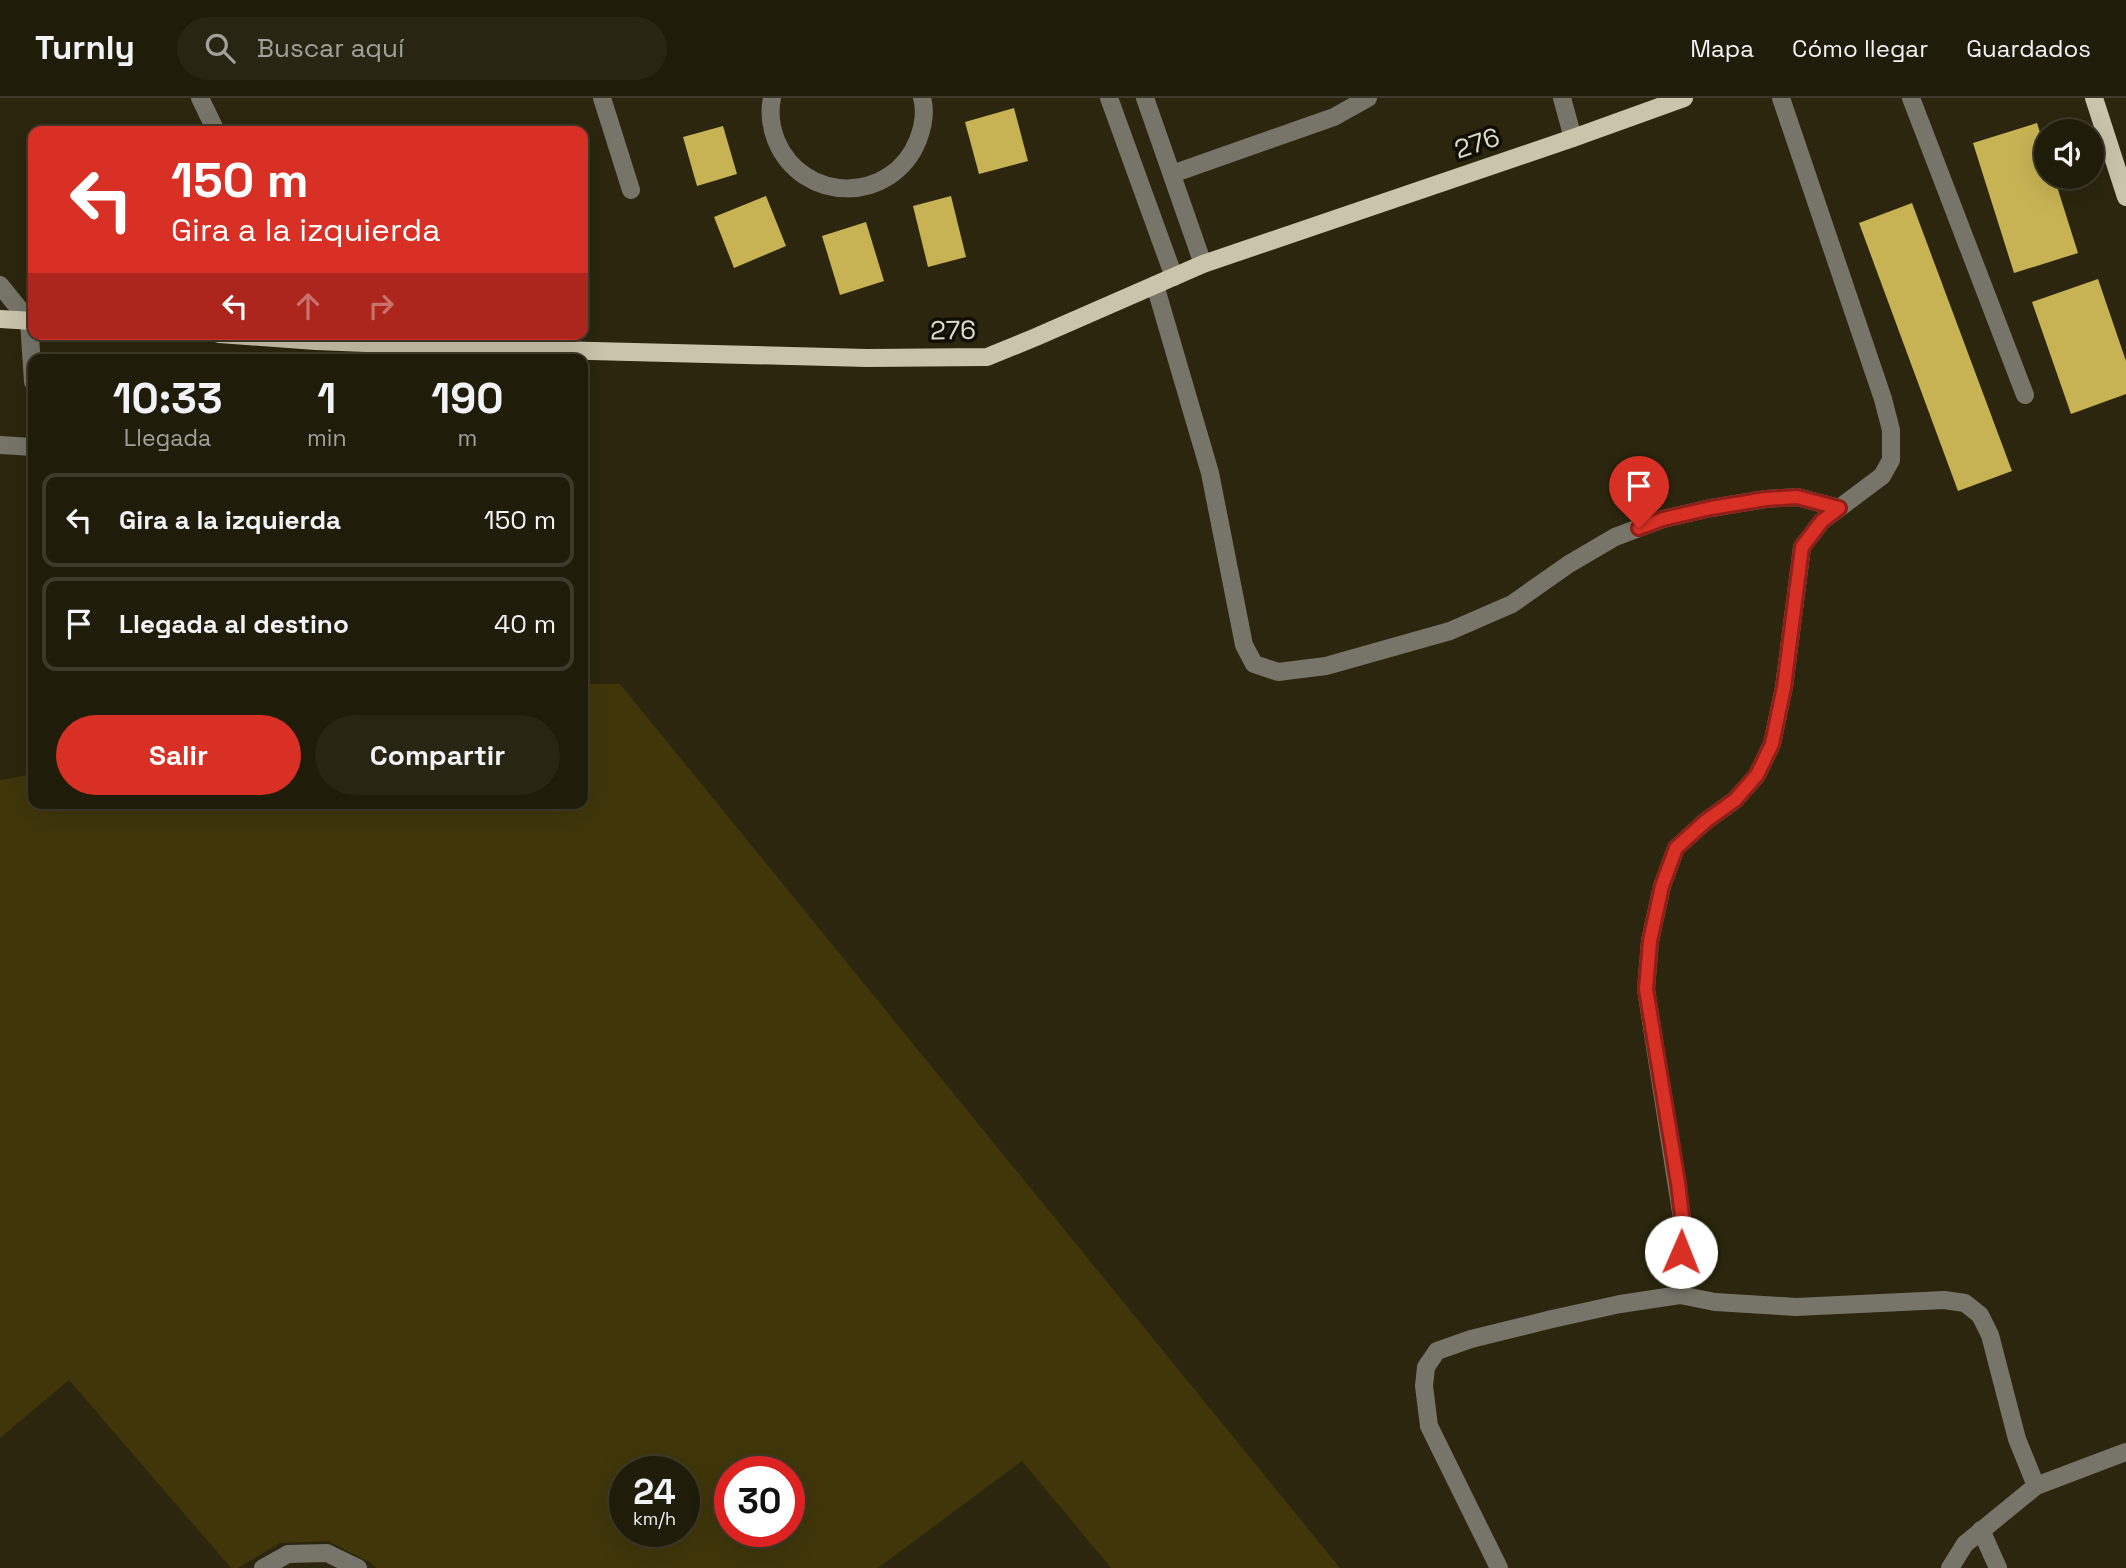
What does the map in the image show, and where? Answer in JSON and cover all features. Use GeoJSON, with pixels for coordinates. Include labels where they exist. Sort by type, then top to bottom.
{"type":"FeatureCollection","features":[{"type":"Feature","properties":{"kind":"main road","name":"276"},"geometry":{"type":"LineString","coordinates":[[351,340],[514,349],[867,358],[987,356],[1203,264],[1684,98]]}},
{"type":"Feature","properties":{"kind":"main road"},"geometry":{"type":"LineString","coordinates":[[2094,98],[2126,197]]}},
{"type":"Feature","properties":{"kind":"main road"},"geometry":{"type":"LineString","coordinates":[[0,319],[28,321]]}},
{"type":"Feature","properties":{"kind":"street"},"geometry":{"type":"LineString","coordinates":[[200,98],[214,126]]}},
{"type":"Feature","properties":{"kind":"street"},"geometry":{"type":"LineString","coordinates":[[603,98],[631,190]]}},
{"type":"Feature","properties":{"kind":"street"},"geometry":{"type":"LineString","coordinates":[[772,98],[772,128],[782,153],[799,173],[822,185],[848,190],[874,185],[897,172],[913,151],[922,128],[922,98]]}},
{"type":"Feature","properties":{"kind":"street"},"geometry":{"type":"LineString","coordinates":[[1110,98],[1174,277]]}},
{"type":"Feature","properties":{"kind":"street"},"geometry":{"type":"LineString","coordinates":[[1145,98],[1203,264]]}},
{"type":"Feature","properties":{"kind":"street"},"geometry":{"type":"LineString","coordinates":[[1172,174],[1334,117],[1368,98]]}},
{"type":"Feature","properties":{"kind":"street"},"geometry":{"type":"LineString","coordinates":[[1562,98],[1573,138]]}},
{"type":"Feature","properties":{"kind":"street"},"geometry":{"type":"LineString","coordinates":[[1679,1295],[1683,1225],[1646,989],[1650,941],[1662,886],[1676,848],[1735,800],[1757,775],[1772,744],[1784,687],[1802,547],[1822,521],[1882,476],[1891,460],[1891,430],[1883,398],[1781,98]]}},
{"type":"Feature","properties":{"kind":"street"},"geometry":{"type":"LineString","coordinates":[[1911,98],[2025,395]]}},
{"type":"Feature","properties":{"kind":"street"},"geometry":{"type":"LineString","coordinates":[[0,285],[28,318]]}},
{"type":"Feature","properties":{"kind":"street"},"geometry":{"type":"LineString","coordinates":[[1155,285],[1210,473],[1244,645],[1254,664],[1278,672],[1326,666],[1450,631],[1512,604],[1569,564],[1615,537],[1663,519],[1711,508],[1797,497],[1839,508]]}},
{"type":"Feature","properties":{"kind":"street"},"geometry":{"type":"LineString","coordinates":[[0,444],[28,447]]}},
{"type":"Feature","properties":{"kind":"street"},"geometry":{"type":"LineString","coordinates":[[1499,1568],[1429,1426],[1424,1386],[1426,1367],[1437,1351],[1471,1339],[1609,1307],[1679,1295],[1714,1301],[1796,1307],[1944,1300],[1965,1303],[1980,1315],[1990,1335],[2017,1439],[2036,1486]]}},
{"type":"Feature","properties":{"kind":"street"},"geometry":{"type":"LineString","coordinates":[[1950,1568],[1965,1544],[2036,1486],[2126,1452]]}},
{"type":"Feature","properties":{"kind":"street"},"geometry":{"type":"LineString","coordinates":[[1981,1530],[1998,1568]]}},
{"type":"Feature","properties":{"kind":"street"},"geometry":{"type":"LineString","coordinates":[[263,1568],[288,1554],[327,1553],[358,1568]]}},
{"type":"Feature","properties":{"kind":"shaded area"},"geometry":{"type":"Polygon","coordinates":[[[588,684],[620,684],[1340,1568],[1111,1568],[1022,1461],[878,1568],[376,1568],[328,1541],[280,1543],[238,1568],[231,1568],[69,1380],[0,1438],[0,780],[28,775],[28,809],[588,809],[588,684]]]}},
{"type":"Feature","properties":{"kind":"building"},"geometry":{"type":"Polygon","coordinates":[[[1014,108],[1028,161],[979,174],[965,122],[1014,108]]]}},
{"type":"Feature","properties":{"kind":"building"},"geometry":{"type":"Polygon","coordinates":[[[2034,124],[2034,189],[2058,189],[2078,253],[2014,273],[1973,143],[2034,124]]]}},
{"type":"Feature","properties":{"kind":"building"},"geometry":{"type":"Polygon","coordinates":[[[723,126],[737,174],[697,186],[683,137],[723,126]]]}},
{"type":"Feature","properties":{"kind":"building"},"geometry":{"type":"Polygon","coordinates":[[[766,196],[786,246],[734,268],[714,217],[766,196]]]}},
{"type":"Feature","properties":{"kind":"building"},"geometry":{"type":"Polygon","coordinates":[[[951,196],[966,257],[928,267],[913,206],[951,196]]]}},
{"type":"Feature","properties":{"kind":"building"},"geometry":{"type":"Polygon","coordinates":[[[1912,203],[2012,471],[1958,491],[1859,223],[1912,203]]]}},
{"type":"Feature","properties":{"kind":"building"},"geometry":{"type":"Polygon","coordinates":[[[866,222],[884,281],[840,295],[822,236],[866,222]]]}},
{"type":"Feature","properties":{"kind":"building"},"geometry":{"type":"Polygon","coordinates":[[[2098,279],[2126,361],[2126,394],[2071,414],[2032,302],[2098,279]]]}},
{"type":"Feature","properties":{"kind":"route"},"geometry":{"type":"LineString","coordinates":[[1639,528],[1663,519],[1711,508],[1766,499],[1797,497],[1839,508],[1822,521],[1802,547],[1784,687],[1772,744],[1757,775],[1735,800],[1676,848],[1662,886],[1650,941],[1646,989],[1678,1183],[1683,1225],[1681,1252]]}}]}
